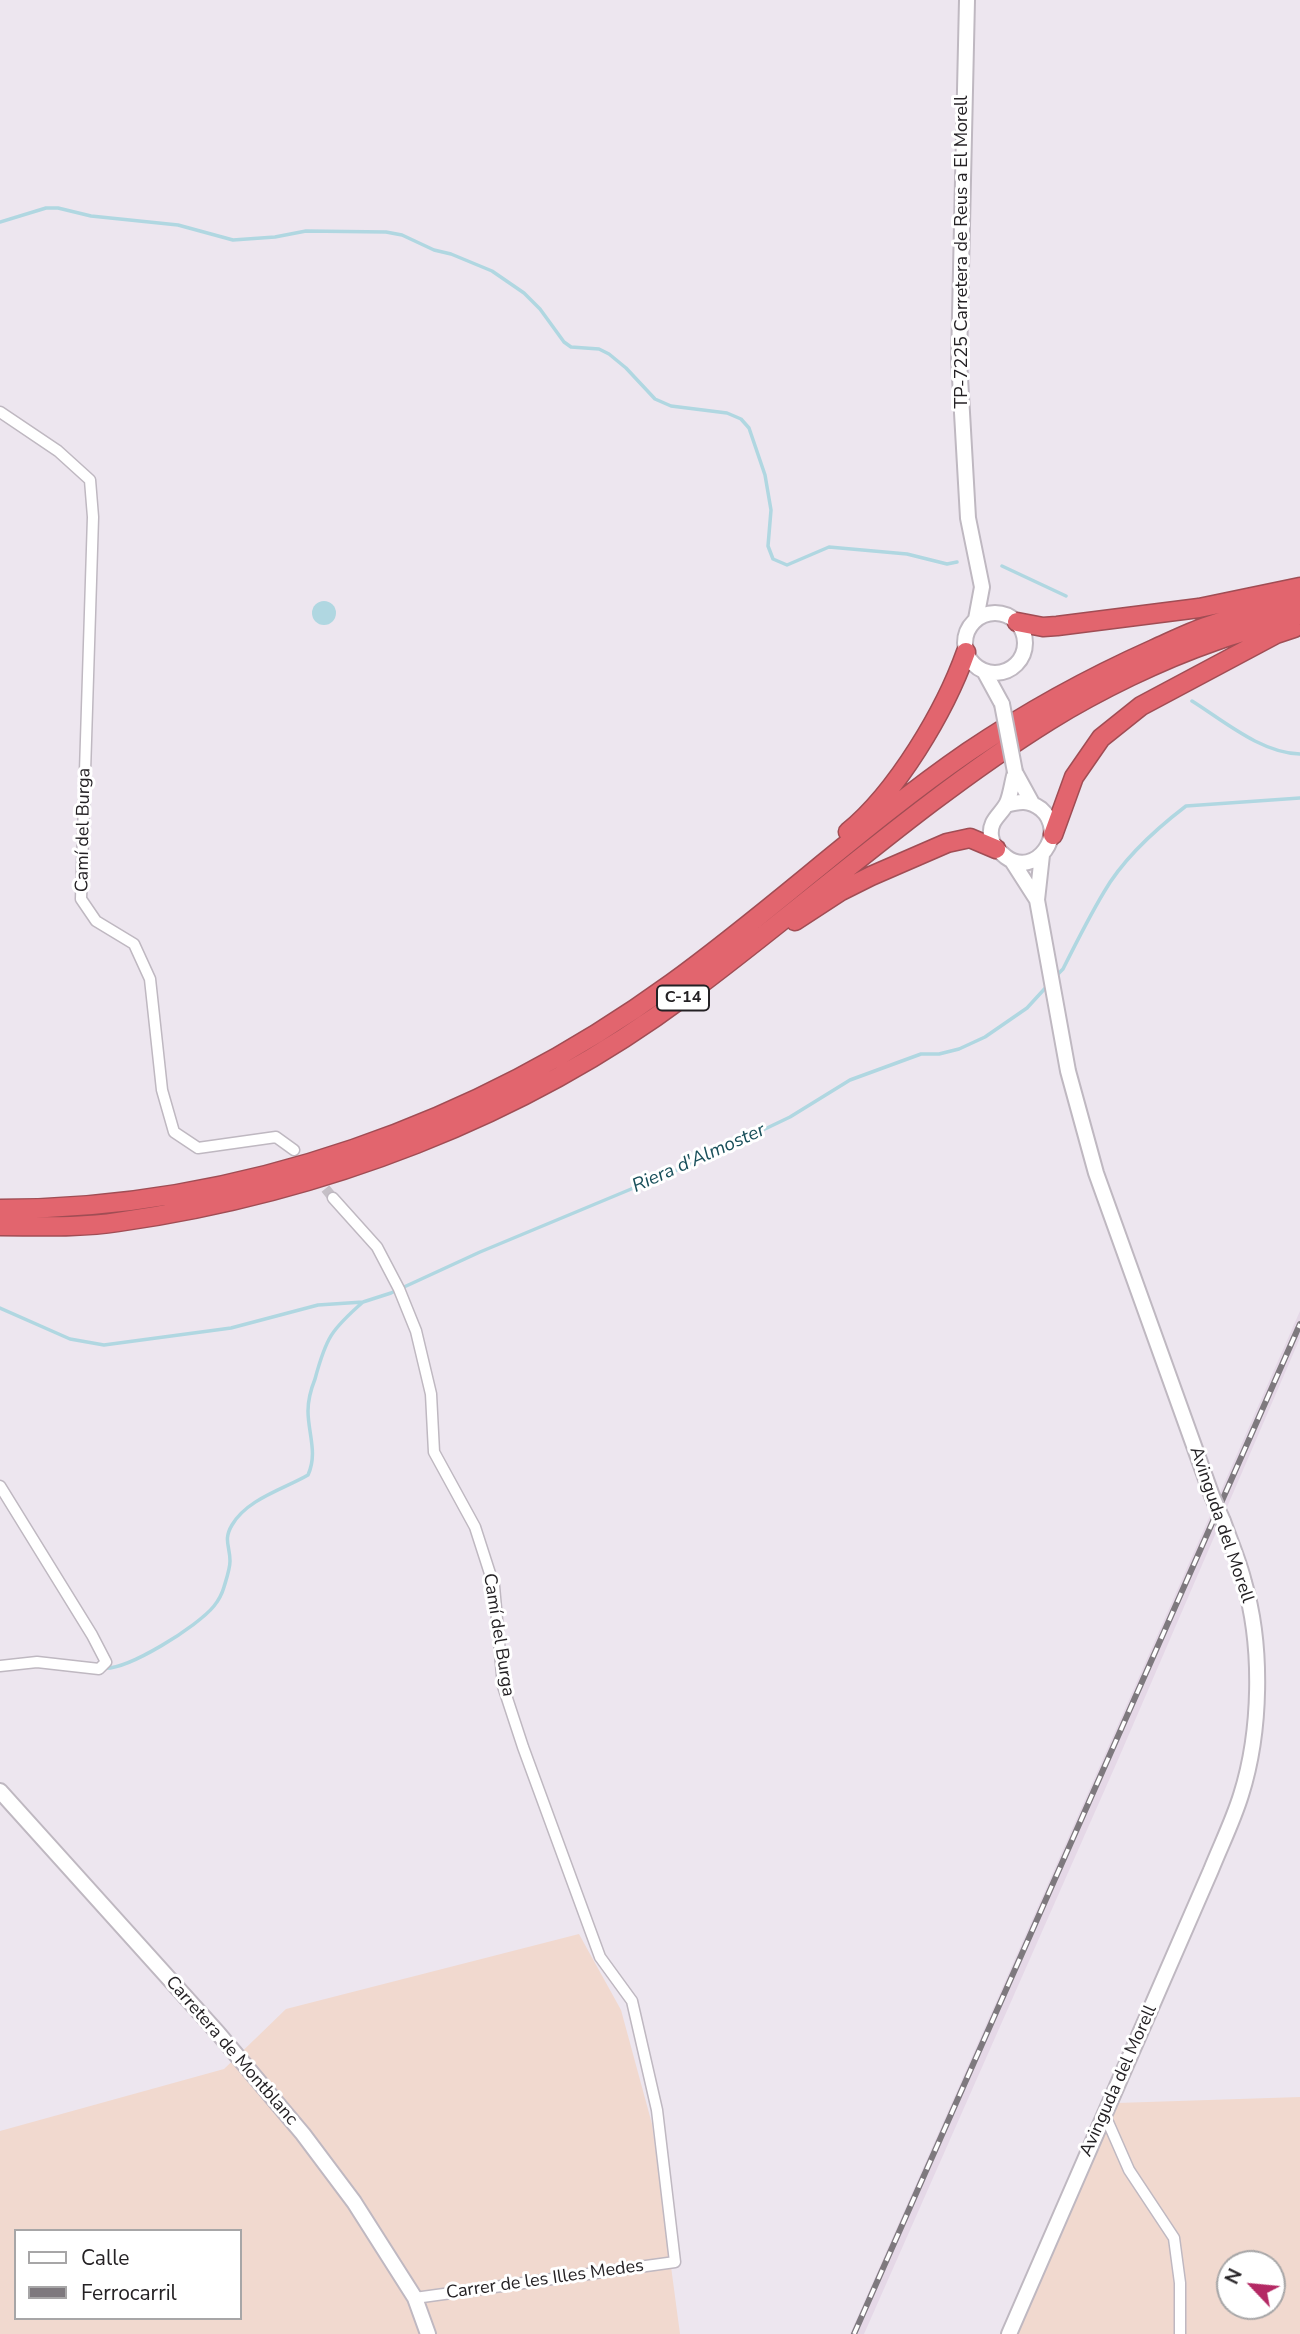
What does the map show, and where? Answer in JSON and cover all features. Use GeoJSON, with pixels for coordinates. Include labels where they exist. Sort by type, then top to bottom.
{"type":"FeatureCollection","features":[{"type":"Feature","properties":{"kind":"highway"},"geometry":{"type":"LineString","coordinates":[[1010,618],[1043,627],[1070,625],[1199,608],[1300,587]]}},
{"type":"Feature","properties":{"kind":"highway","name":"C-14"},"geometry":{"type":"LineString","coordinates":[[0,1209],[127,1202],[210,1188],[308,1163],[396,1136],[587,1051],[967,753],[1042,705],[1118,665],[1205,627],[1300,598]]}},
{"type":"Feature","properties":{"kind":"highway","name":"C-14"},"geometry":{"type":"LineString","coordinates":[[0,1226],[115,1223],[227,1201],[313,1179],[402,1151],[499,1108],[587,1051],[685,996],[854,861],[979,767],[1052,719],[1128,679],[1214,641],[1300,615]]}},
{"type":"Feature","properties":{"kind":"highway"},"geometry":{"type":"LineString","coordinates":[[1053,835],[1074,777],[1101,738],[1141,706],[1276,635],[1300,626]]}},
{"type":"Feature","properties":{"kind":"highway"},"geometry":{"type":"LineString","coordinates":[[587,1051],[858,823],[907,766],[954,684],[966,652]]}},
{"type":"Feature","properties":{"kind":"highway"},"geometry":{"type":"LineString","coordinates":[[587,1051],[690,1002],[797,919],[841,891],[947,843],[970,838],[996,849]]}},
{"type":"Feature","properties":{"kind":"highway"},"geometry":{"type":"LineString","coordinates":[[0,1201],[127,1202]]}},
{"type":"Feature","properties":{"kind":"highway"},"geometry":{"type":"LineString","coordinates":[[0,1236],[33,1235],[115,1223]]}},
{"type":"Feature","properties":{"kind":"street","name":"TP-7225 Carretera de Reus a El Morell"},"geometry":{"type":"LineString","coordinates":[[967,0],[959,360],[968,518],[982,587],[976,619]]}},
{"type":"Feature","properties":{"kind":"street","name":"Camí del Burga"},"geometry":{"type":"LineString","coordinates":[[0,412],[58,451],[90,480],[93,517],[81,899],[96,921],[134,944],[150,979],[162,1090],[174,1132],[198,1148],[276,1137],[294,1150]]}},
{"type":"Feature","properties":{"kind":"street","name":"TP-7225 Carretera de Reus a El Morell"},"geometry":{"type":"LineString","coordinates":[[982,587],[1010,618]]}},
{"type":"Feature","properties":{"kind":"street"},"geometry":{"type":"LineString","coordinates":[[984,671],[1001,672],[1009,669],[1022,656],[1025,638],[1010,618],[989,613],[976,619],[966,634],[966,652],[970,660],[984,671],[1002,704],[1015,772],[1032,803],[1048,816],[1053,835],[1042,855],[1027,862],[1012,861],[996,849],[991,835],[993,820],[1006,805],[1015,772]]}},
{"type":"Feature","properties":{"kind":"street"},"geometry":{"type":"LineString","coordinates":[[1002,704],[1009,669]]}},
{"type":"Feature","properties":{"kind":"street"},"geometry":{"type":"LineString","coordinates":[[1006,805],[1019,801],[1032,803]]}},
{"type":"Feature","properties":{"kind":"street","name":"Avinguda del Morell"},"geometry":{"type":"LineString","coordinates":[[1009,2334],[1241,1795],[1251,1748],[1257,1677],[1252,1617],[1245,1582],[1096,1173],[1068,1071],[1037,900],[1042,855]]}},
{"type":"Feature","properties":{"kind":"street","name":"Avinguda del Morell"},"geometry":{"type":"LineString","coordinates":[[1012,861],[1037,900]]}},
{"type":"Feature","properties":{"kind":"street","name":"Camí del Burga"},"geometry":{"type":"LineString","coordinates":[[333,1198],[377,1247],[399,1289],[416,1331],[431,1394],[434,1452],[475,1527],[494,1586],[503,1686],[600,1957],[632,2001],[657,2110],[675,2262]]}},
{"type":"Feature","properties":{"kind":"street"},"geometry":{"type":"LineString","coordinates":[[0,1486],[106,1662],[99,1669],[37,1662],[0,1666]]}},
{"type":"Feature","properties":{"kind":"street","name":"Carretera de Montblanc"},"geometry":{"type":"LineString","coordinates":[[0,1791],[218,2033],[303,2134],[354,2202],[415,2298],[428,2334]]}},
{"type":"Feature","properties":{"kind":"street"},"geometry":{"type":"LineString","coordinates":[[1104,2113],[1129,2170],[1174,2238],[1180,2283],[1180,2334]]}},
{"type":"Feature","properties":{"kind":"street","name":"Carrer de les Illes Medes"},"geometry":{"type":"LineString","coordinates":[[415,2298],[675,2262]]}},
{"type":"Feature","properties":{"kind":"shaded area"},"geometry":{"type":"Polygon","coordinates":[[[1300,1311],[1300,1338],[1117,1762],[864,2334],[850,2334],[1300,1311]]]}},
{"type":"Feature","properties":{"kind":"shaded area"},"geometry":{"type":"Polygon","coordinates":[[[579,1934],[621,2010],[652,2124],[680,2334],[0,2334],[0,2131],[224,2069],[286,2009],[579,1934]]]}},
{"type":"Feature","properties":{"kind":"shaded area"},"geometry":{"type":"Polygon","coordinates":[[[1300,2097],[1300,2334],[1017,2334],[1117,2103],[1300,2097]]]}},
{"type":"Feature","properties":{"kind":"water"},"geometry":{"type":"Polygon","coordinates":[[[324,601],[335,608],[336,613],[329,624],[324,625],[313,618],[312,613],[319,602],[324,601]]]}},
{"type":"Feature","properties":{"kind":"waterway"},"geometry":{"type":"LineString","coordinates":[[0,222],[46,208],[58,208],[91,216],[178,225],[233,240],[275,237],[306,231],[386,232],[402,235],[492,271],[524,293],[540,309],[564,342],[571,347],[599,349],[609,354],[655,399],[671,406],[727,413],[741,419],[749,428],[765,475],[771,510],[768,546],[773,559],[787,565],[829,547],[907,554],[947,564],[957,562]]}},
{"type":"Feature","properties":{"kind":"waterway"},"geometry":{"type":"LineString","coordinates":[[1002,566],[1066,596]]}},
{"type":"Feature","properties":{"kind":"waterway"},"geometry":{"type":"LineString","coordinates":[[1192,701],[1257,742],[1285,752],[1300,754]]}},
{"type":"Feature","properties":{"kind":"waterway","name":"Riera d'Almoster"},"geometry":{"type":"LineString","coordinates":[[1056,976],[1063,969],[1098,901],[1130,856],[1186,806],[1300,798]]}},
{"type":"Feature","properties":{"kind":"waterway","name":"Riera d'Almoster"},"geometry":{"type":"LineString","coordinates":[[0,1308],[70,1339],[104,1345],[231,1328],[318,1305],[363,1302],[391,1293],[480,1252],[696,1162],[790,1117],[850,1080],[921,1054],[939,1054],[959,1049],[985,1037],[1027,1008],[1049,984]]}},
{"type":"Feature","properties":{"kind":"waterway"},"geometry":{"type":"LineString","coordinates":[[103,1668],[128,1662],[162,1646],[206,1615],[220,1597],[228,1574],[228,1535],[232,1525],[256,1501],[308,1475],[312,1459],[309,1403],[319,1365],[331,1336],[363,1302]]}},
{"type":"Feature","properties":{"kind":"tunnel"},"geometry":{"type":"LineString","coordinates":[[316,1177],[333,1198]]}},
{"type":"Feature","properties":{"kind":"railway"},"geometry":{"type":"LineString","coordinates":[[854,2334],[1300,1324]]}}]}
